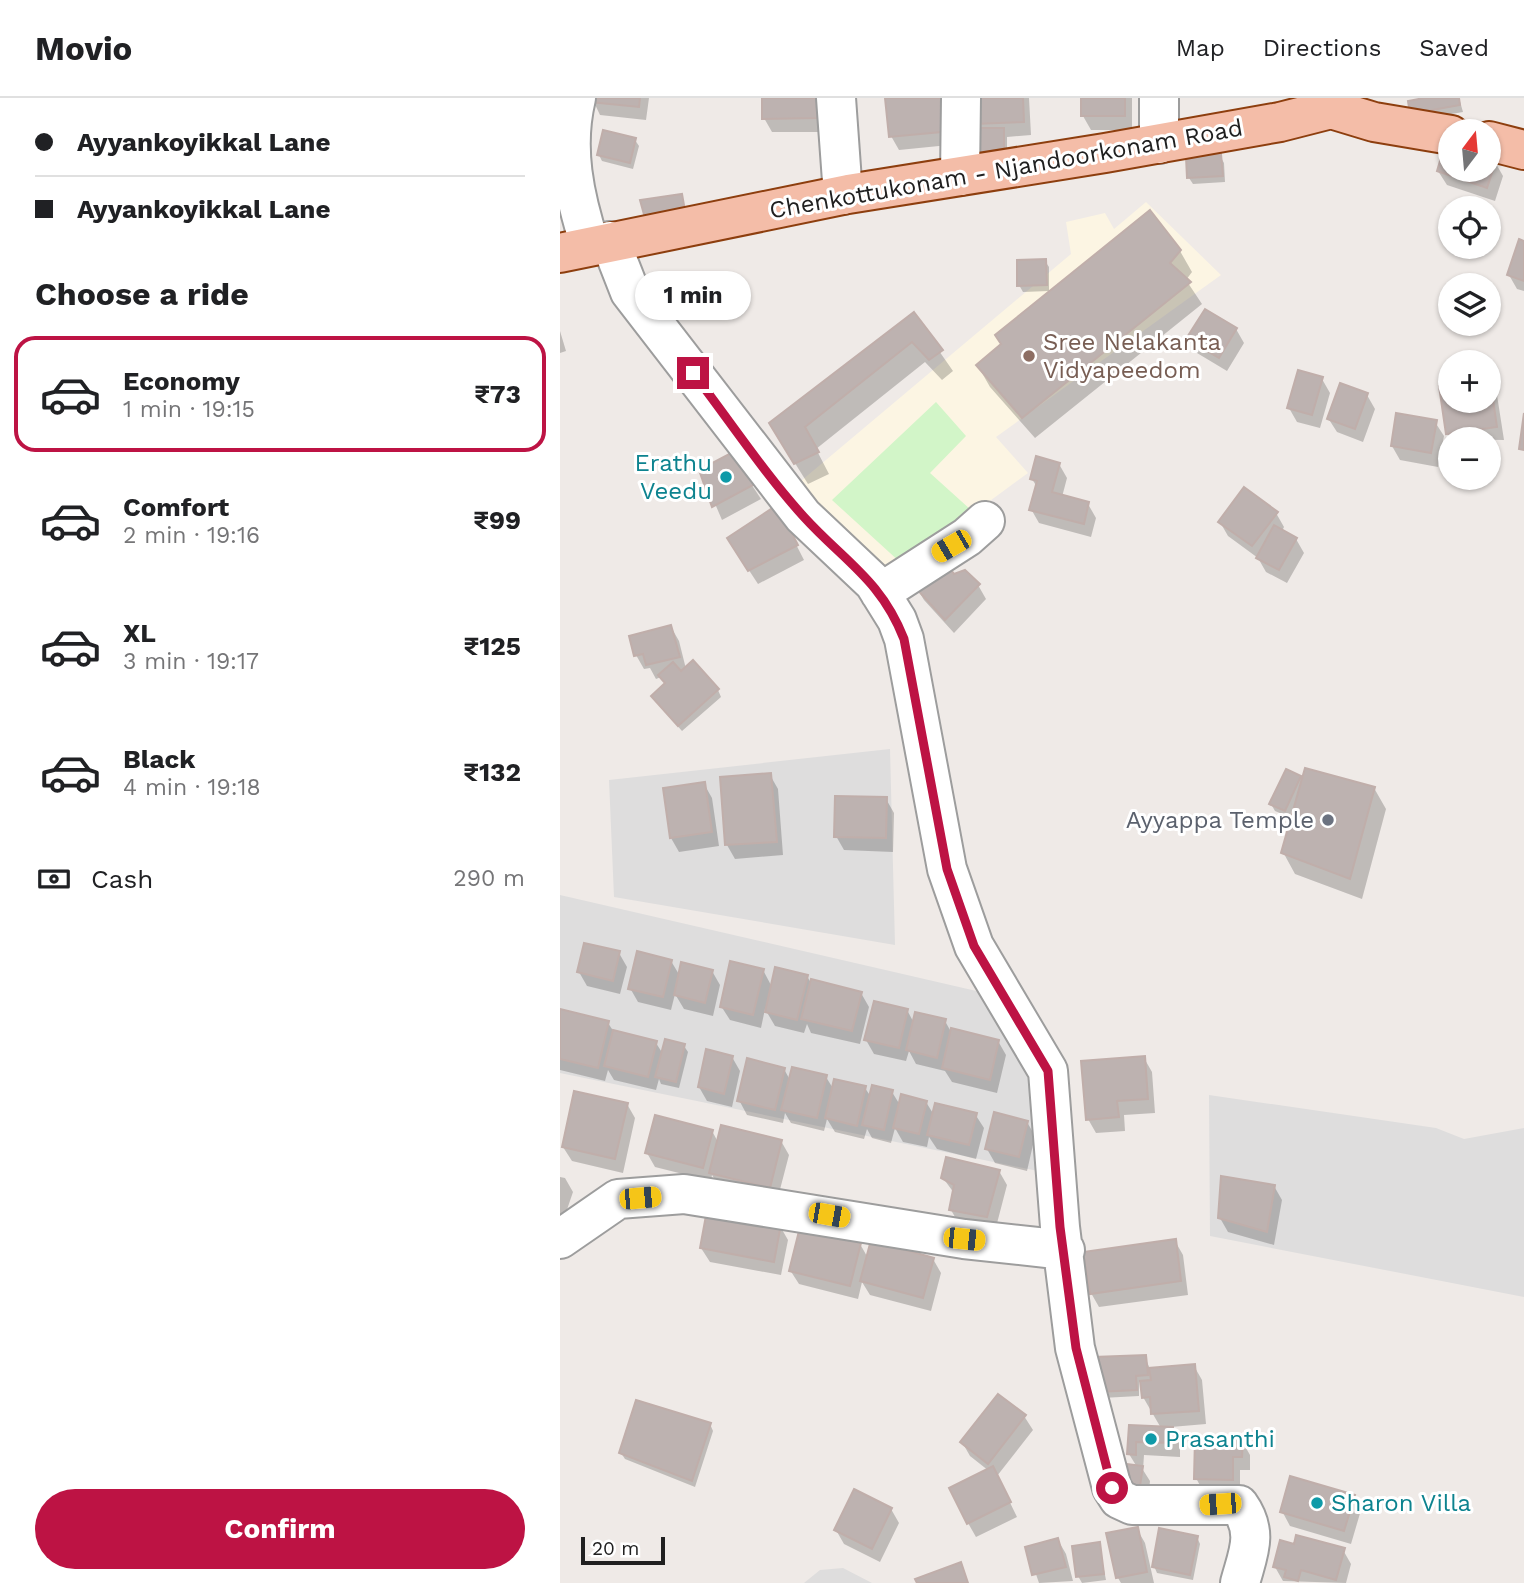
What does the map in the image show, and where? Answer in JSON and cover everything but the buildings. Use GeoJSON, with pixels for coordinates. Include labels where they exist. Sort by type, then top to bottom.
{"type":"FeatureCollection","features":[{"type":"Feature","properties":{"kind":"main road","name":"Chenkottukonam - Njandoorkonam Road"},"geometry":{"type":"LineString","coordinates":[[587,246],[843,195],[1280,122],[1340,103],[1374,122],[1438,133]]}},
{"type":"Feature","properties":{"kind":"main road"},"geometry":{"type":"LineString","coordinates":[[1502,144],[1524,150]]}},
{"type":"Feature","properties":{"kind":"street"},"geometry":{"type":"LineString","coordinates":[[576,98],[569,126],[570,154],[587,246],[631,292],[803,516],[874,583],[904,639],[947,869],[974,946],[1048,1071],[1076,1348],[1112,1488],[1119,1499],[1132,1505],[1239,1505],[1250,1521],[1250,1544],[1240,1583]]}},
{"type":"Feature","properties":{"kind":"street"},"geometry":{"type":"LineString","coordinates":[[836,98],[843,195]]}},
{"type":"Feature","properties":{"kind":"street"},"geometry":{"type":"LineString","coordinates":[[960,176],[961,98]]}},
{"type":"Feature","properties":{"kind":"street"},"geometry":{"type":"LineString","coordinates":[[1159,98],[1159,144]]}},
{"type":"Feature","properties":{"kind":"street"},"geometry":{"type":"LineString","coordinates":[[880,593],[967,537],[985,521]]}},
{"type":"Feature","properties":{"kind":"street"},"geometry":{"type":"LineString","coordinates":[[560,1239],[618,1199],[684,1194],[964,1239],[1065,1251]]}},
{"type":"Feature","properties":{"kind":"shaded area","name":"Sree Nelakanta Vidyapeedom"},"geometry":{"type":"Polygon","coordinates":[[[1146,202],[1221,275],[996,437],[1028,473],[881,581],[795,486],[1071,254],[1066,222],[1105,213],[1114,229],[1146,202]]]}},
{"type":"Feature","properties":{"kind":"shaded area"},"geometry":{"type":"Polygon","coordinates":[[[890,749],[895,945],[614,897],[609,780],[890,749]]]}},
{"type":"Feature","properties":{"kind":"shaded area"},"geometry":{"type":"Polygon","coordinates":[[[560,895],[985,993],[1036,1080],[1038,1171],[560,1073],[560,895]]]}},
{"type":"Feature","properties":{"kind":"shaded area"},"geometry":{"type":"Polygon","coordinates":[[[1209,1095],[1436,1128],[1464,1139],[1524,1128],[1524,1297],[1210,1236],[1209,1095]]]}},
{"type":"Feature","properties":{"kind":"shaded area"},"geometry":{"type":"Polygon","coordinates":[[[843,1568],[872,1583],[804,1583],[820,1570],[843,1568]]]}},
{"type":"Feature","properties":{"kind":"green space"},"geometry":{"type":"Polygon","coordinates":[[[936,402],[966,436],[930,473],[971,510],[901,563],[832,500],[936,402]]]}},
{"type":"Feature","properties":{"kind":"place","name":"Sree Nelakanta Vidyapeedom"},"geometry":{"type":"Point","coordinates":[1029,356]}},
{"type":"Feature","properties":{"kind":"place","name":"Erathu Veedu"},"geometry":{"type":"Point","coordinates":[726,477]}},
{"type":"Feature","properties":{"kind":"place","name":"Ayyappa Temple"},"geometry":{"type":"Point","coordinates":[1328,820]}},
{"type":"Feature","properties":{"kind":"place","name":"Prasanthi"},"geometry":{"type":"Point","coordinates":[1151,1439]}},
{"type":"Feature","properties":{"kind":"place","name":"Sharon Villa"},"geometry":{"type":"Point","coordinates":[1317,1503]}},
{"type":"Feature","properties":{"kind":"route"},"geometry":{"type":"LineString","coordinates":[[693,373],[803,516],[874,583],[897,620],[904,639],[947,869],[974,946],[1040,1053],[1048,1071],[1060,1227],[1076,1348],[1112,1488]]}}]}
